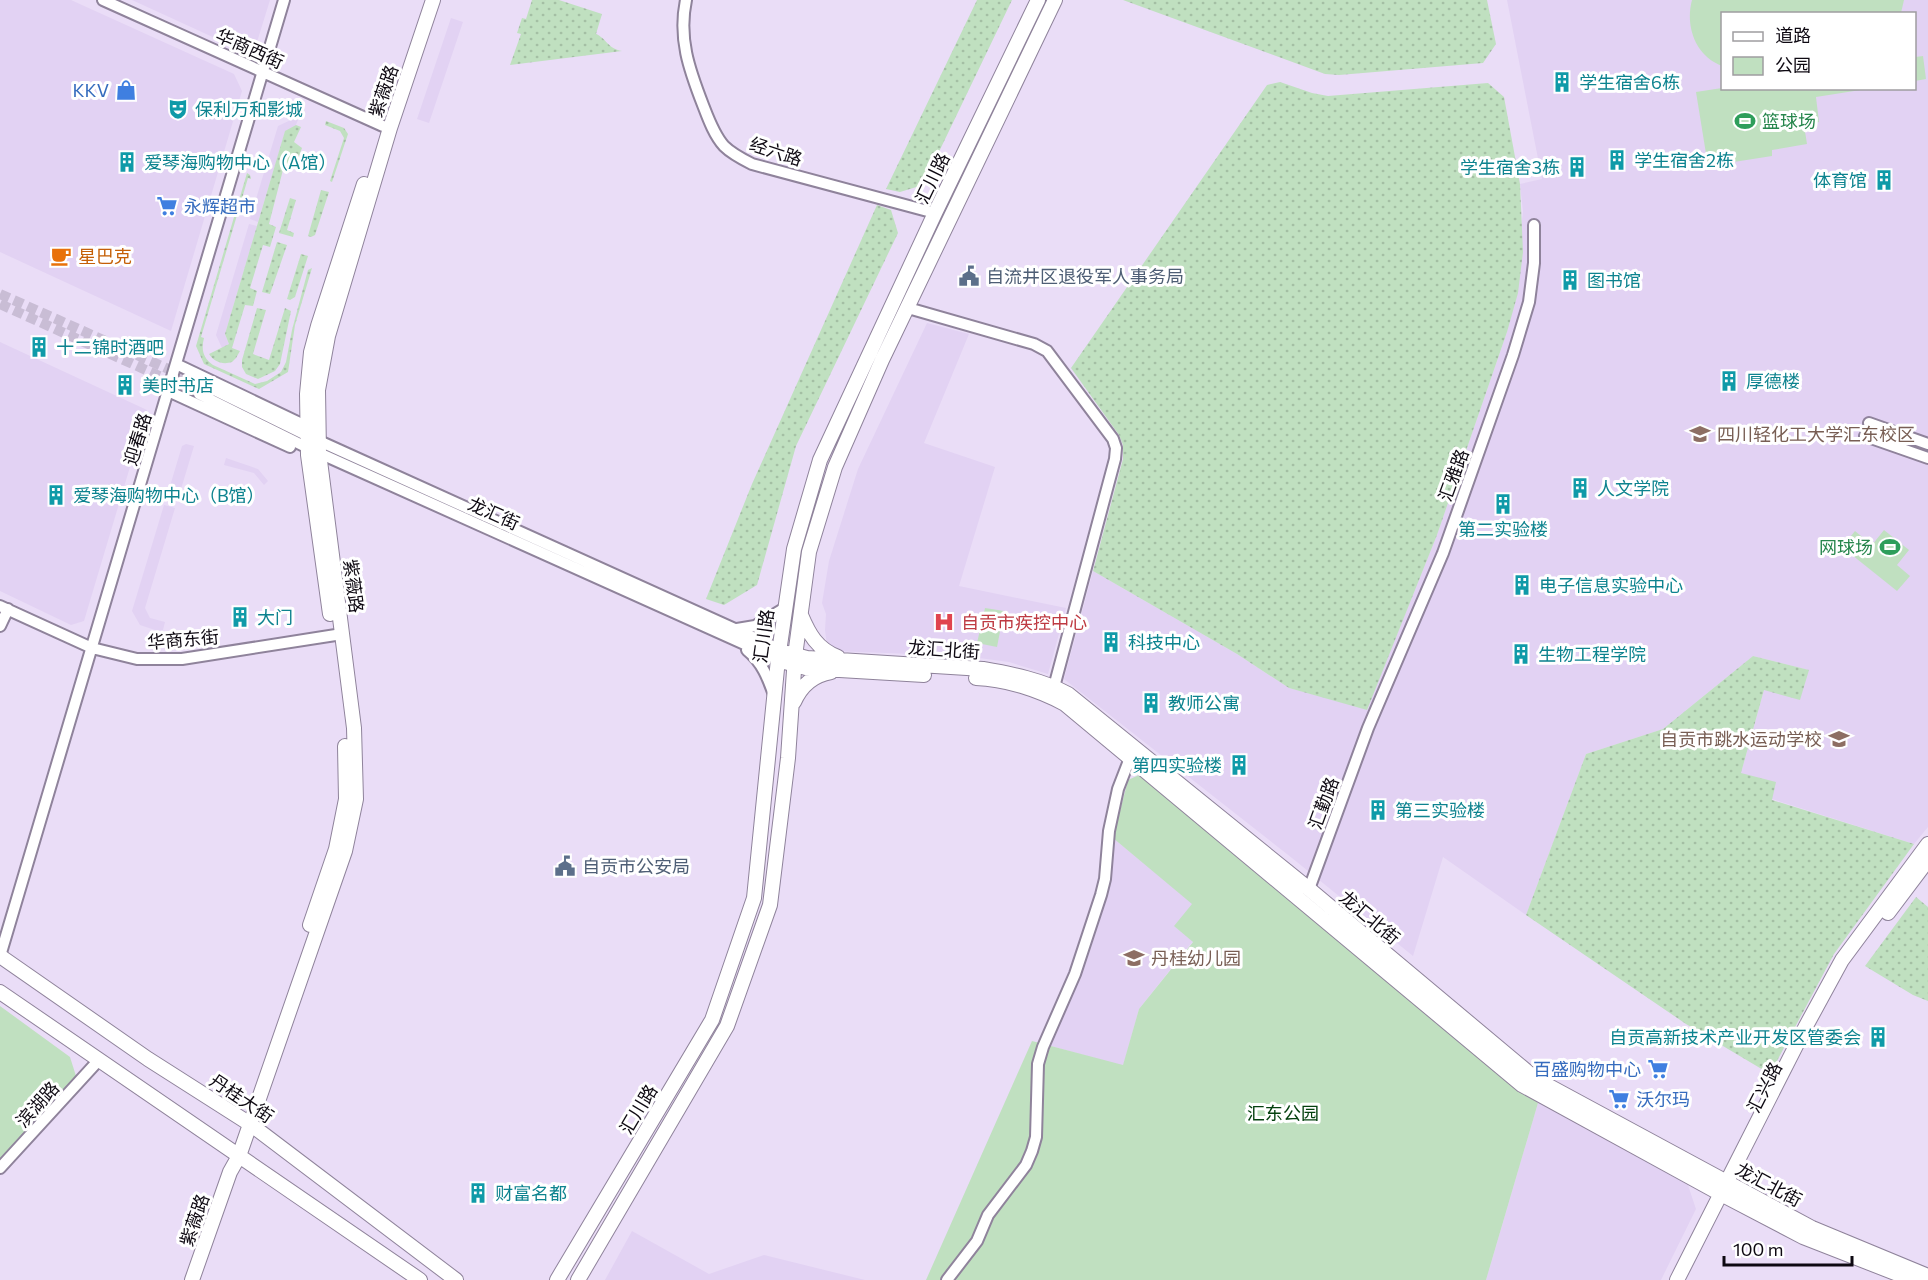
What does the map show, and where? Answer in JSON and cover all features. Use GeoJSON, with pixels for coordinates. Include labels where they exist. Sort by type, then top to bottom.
{"type":"FeatureCollection","features":[{"type":"Feature","properties":{"kind":"main road","name":"紫薇路"},"geometry":{"type":"LineString","coordinates":[[192,1280],[345,851],[356,799],[354,728],[338,635],[311,443],[307,394],[311,352],[318,326],[426,0]]}},
{"type":"Feature","properties":{"kind":"main road","name":"紫薇路"},"geometry":{"type":"LineString","coordinates":[[311,443],[328,336],[390,128],[433,0]]}},
{"type":"Feature","properties":{"kind":"main road","name":"汇川路"},"geometry":{"type":"LineString","coordinates":[[557,1280],[712,1020],[754,898],[785,608],[794,549],[820,460],[935,213],[1038,0]]}},
{"type":"Feature","properties":{"kind":"main road","name":"汇川路"},"geometry":{"type":"LineString","coordinates":[[578,1280],[728,1026],[770,905],[788,758],[794,661],[809,552],[835,467],[882,360],[1055,0]]}},
{"type":"Feature","properties":{"kind":"main road"},"geometry":{"type":"LineString","coordinates":[[801,614],[810,636],[844,665]]}},
{"type":"Feature","properties":{"kind":"main road","name":"龙汇北街"},"geometry":{"type":"LineString","coordinates":[[779,654],[794,661],[982,678],[1040,693],[1065,704],[1522,1085],[1727,1190],[1829,1236],[1928,1275]]}},
{"type":"Feature","properties":{"kind":"main road"},"geometry":{"type":"LineString","coordinates":[[791,709],[799,690],[805,684],[821,674],[844,665]]}},
{"type":"Feature","properties":{"kind":"main road","name":"龙汇北街"},"geometry":{"type":"LineString","coordinates":[[844,665],[982,669],[1010,673],[1054,687],[1068,694],[1309,889],[1530,1074],[1821,1245],[1913,1280]]}},
{"type":"Feature","properties":{"kind":"main road"},"geometry":{"type":"LineString","coordinates":[[1677,1280],[1727,1190],[1806,1026],[1842,960],[1928,844]]}},
{"type":"Feature","properties":{"kind":"main road","name":"汇兴路"},"geometry":{"type":"LineString","coordinates":[[1687,1280],[1727,1190],[1849,965],[1928,860]]}},
{"type":"Feature","properties":{"kind":"main road","name":"丹桂大街"},"geometry":{"type":"LineString","coordinates":[[0,956],[148,1059],[247,1122],[456,1280]]}},
{"type":"Feature","properties":{"kind":"main road"},"geometry":{"type":"LineString","coordinates":[[3,994],[420,1280]]}},
{"type":"Feature","properties":{"kind":"street","name":"华商西街"},"geometry":{"type":"LineString","coordinates":[[103,0],[383,126]]}},
{"type":"Feature","properties":{"kind":"street","name":"迎春路"},"geometry":{"type":"LineString","coordinates":[[0,956],[284,0]]}},
{"type":"Feature","properties":{"kind":"street","name":"经六路"},"geometry":{"type":"LineString","coordinates":[[686,0],[682,24],[687,61],[710,122],[724,147],[752,164],[935,213]]}},
{"type":"Feature","properties":{"kind":"street","name":"汇雅路"},"geometry":{"type":"LineString","coordinates":[[1368,728],[1443,553],[1513,355],[1528,302],[1534,263],[1534,225]]}},
{"type":"Feature","properties":{"kind":"street"},"geometry":{"type":"LineString","coordinates":[[908,308],[1034,344],[1047,351],[1113,439],[1116,448],[1115,459],[1054,687]]}},
{"type":"Feature","properties":{"kind":"street"},"geometry":{"type":"LineString","coordinates":[[176,364],[311,443]]}},
{"type":"Feature","properties":{"kind":"street","name":"龙汇街"},"geometry":{"type":"LineString","coordinates":[[200,389],[311,443],[779,654]]}},
{"type":"Feature","properties":{"kind":"street"},"geometry":{"type":"LineString","coordinates":[[168,391],[311,443]]}},
{"type":"Feature","properties":{"kind":"street"},"geometry":{"type":"LineString","coordinates":[[1869,423],[1928,444]]}},
{"type":"Feature","properties":{"kind":"street"},"geometry":{"type":"LineString","coordinates":[[1865,436],[1928,458]]}},
{"type":"Feature","properties":{"kind":"street"},"geometry":{"type":"LineString","coordinates":[[0,626],[4,608]]}},
{"type":"Feature","properties":{"kind":"street","name":"华商东街"},"geometry":{"type":"LineString","coordinates":[[4,608],[92,648],[137,659],[171,660],[338,635]]}},
{"type":"Feature","properties":{"kind":"street"},"geometry":{"type":"LineString","coordinates":[[774,696],[765,673],[736,635],[785,608]]}},
{"type":"Feature","properties":{"kind":"street","name":"汇勤路"},"geometry":{"type":"LineString","coordinates":[[1309,889],[1368,728]]}},
{"type":"Feature","properties":{"kind":"street"},"geometry":{"type":"LineString","coordinates":[[947,1280],[977,1241],[988,1215],[1026,1165],[1032,1151],[1036,1137],[1038,1064],[1043,1047],[1075,974],[1101,895],[1105,879],[1109,831],[1118,789],[1130,758]]}},
{"type":"Feature","properties":{"kind":"street","name":"滨湖路"},"geometry":{"type":"LineString","coordinates":[[0,1168],[98,1061]]}},
{"type":"Feature","properties":{"kind":"shaded area"},"geometry":{"type":"Polygon","coordinates":[[[0,0],[71,0],[234,74],[242,91],[171,331],[0,252],[0,0]]]}},
{"type":"Feature","properties":{"kind":"shaded area"},"geometry":{"type":"Polygon","coordinates":[[[132,0],[270,0],[257,42],[241,50],[132,0]]]}},
{"type":"Feature","properties":{"kind":"shaded area","name":"四川轻化工大学汇东校区"},"geometry":{"type":"Polygon","coordinates":[[[1507,0],[1928,0],[1928,827],[1914,844],[1772,799],[1741,773],[1764,690],[1808,670],[1753,656],[1663,729],[1586,754],[1526,915],[1443,857],[1413,956],[1064,679],[1093,571],[1237,654],[1289,688],[1367,709],[1437,535],[1507,332],[1523,212],[1520,184],[1542,179],[1507,0]]]}},
{"type":"Feature","properties":{"kind":"shaded area"},"geometry":{"type":"Polygon","coordinates":[[[451,18],[463,22],[429,123],[417,119],[451,18]]]}},
{"type":"Feature","properties":{"kind":"shaded area"},"geometry":{"type":"Polygon","coordinates":[[[295,118],[298,120],[295,127],[285,132],[258,222],[250,219],[278,126],[295,118]]]}},
{"type":"Feature","properties":{"kind":"shaded area"},"geometry":{"type":"Polygon","coordinates":[[[249,224],[257,226],[225,334],[229,344],[222,348],[216,335],[249,224]]]}},
{"type":"Feature","properties":{"kind":"shaded area"},"geometry":{"type":"Polygon","coordinates":[[[927,323],[969,334],[924,443],[995,467],[959,586],[1066,608],[1048,674],[1009,662],[964,656],[834,651],[827,645],[826,614],[822,603],[829,561],[858,469],[927,323]]]}},
{"type":"Feature","properties":{"kind":"shaded area"},"geometry":{"type":"Polygon","coordinates":[[[0,342],[147,410],[84,621],[71,625],[0,591],[0,342]]]}},
{"type":"Feature","properties":{"kind":"shaded area"},"geometry":{"type":"Polygon","coordinates":[[[186,444],[194,446],[178,499],[167,496],[182,446],[186,444]]]}},
{"type":"Feature","properties":{"kind":"shaded area"},"geometry":{"type":"Polygon","coordinates":[[[226,458],[258,469],[268,481],[264,485],[254,473],[224,465],[226,458]]]}},
{"type":"Feature","properties":{"kind":"shaded area"},"geometry":{"type":"Polygon","coordinates":[[[164,505],[175,508],[145,608],[150,618],[165,622],[163,630],[155,630],[140,625],[132,611],[164,505]]]}},
{"type":"Feature","properties":{"kind":"shaded area","name":"丹桂幼儿园"},"geometry":{"type":"Polygon","coordinates":[[[1113,838],[1193,904],[1193,941],[1139,1009],[1123,1066],[1051,1046],[1082,975],[1108,896],[1113,838]]]}},
{"type":"Feature","properties":{"kind":"shaded area"},"geometry":{"type":"Polygon","coordinates":[[[1538,1103],[1688,1185],[1696,1209],[1661,1280],[1486,1280],[1538,1103]]]}},
{"type":"Feature","properties":{"kind":"shaded area"},"geometry":{"type":"Polygon","coordinates":[[[632,1231],[709,1274],[764,1255],[865,1280],[605,1280],[632,1231]]]}},
{"type":"Feature","properties":{"kind":"green space"},"geometry":{"type":"Polygon","coordinates":[[[532,0],[559,0],[602,14],[596,34],[613,48],[622,51],[510,65],[521,34],[517,33],[522,18],[526,19],[532,0]]]}},
{"type":"Feature","properties":{"kind":"green space"},"geometry":{"type":"Polygon","coordinates":[[[977,0],[1012,0],[923,185],[900,192],[886,189],[977,0]]]}},
{"type":"Feature","properties":{"kind":"green space"},"geometry":{"type":"Polygon","coordinates":[[[1123,0],[1487,0],[1496,44],[1483,63],[1339,75],[1325,74],[1123,0]]]}},
{"type":"Feature","properties":{"kind":"green space"},"geometry":{"type":"Polygon","coordinates":[[[1692,0],[1904,0],[1901,12],[1721,12],[1721,65],[1699,48],[1691,30],[1692,0]]]}},
{"type":"Feature","properties":{"kind":"green space"},"geometry":{"type":"Polygon","coordinates":[[[1923,56],[1926,79],[1916,81],[1916,57],[1923,56]]]}},
{"type":"Feature","properties":{"kind":"green space"},"geometry":{"type":"Polygon","coordinates":[[[1280,82],[1328,96],[1488,83],[1504,97],[1520,184],[1523,252],[1518,293],[1507,332],[1437,535],[1367,710],[1289,688],[1237,654],[1093,571],[1123,459],[1123,445],[1119,435],[1071,368],[1267,85],[1280,82]]]}},
{"type":"Feature","properties":{"kind":"green space"},"geometry":{"type":"Polygon","coordinates":[[[1721,88],[1721,90],[1861,90],[1816,97],[1819,122],[1804,125],[1807,144],[1772,150],[1772,156],[1708,166],[1696,92],[1721,88]]]}},
{"type":"Feature","properties":{"kind":"green space"},"geometry":{"type":"Polygon","coordinates":[[[326,121],[344,128],[348,134],[332,182],[330,181],[344,138],[340,131],[325,125],[326,121]]]}},
{"type":"Feature","properties":{"kind":"green space"},"geometry":{"type":"Polygon","coordinates":[[[296,125],[301,127],[294,142],[302,148],[295,167],[284,166],[269,224],[276,227],[270,247],[263,245],[250,288],[257,291],[253,306],[245,305],[232,348],[240,351],[232,362],[219,362],[209,354],[229,344],[225,334],[285,131],[296,125]]]}},
{"type":"Feature","properties":{"kind":"green space"},"geometry":{"type":"Polygon","coordinates":[[[247,173],[251,179],[248,178],[201,337],[204,338],[203,350],[207,360],[255,384],[267,381],[281,372],[286,362],[308,270],[312,268],[295,325],[288,372],[259,389],[204,364],[196,346],[247,173]]]}},
{"type":"Feature","properties":{"kind":"green space"},"geometry":{"type":"Polygon","coordinates":[[[321,190],[329,192],[315,235],[311,237],[308,236],[321,190]]]}},
{"type":"Feature","properties":{"kind":"green space"},"geometry":{"type":"Polygon","coordinates":[[[290,198],[296,200],[287,230],[294,233],[293,237],[279,233],[290,198]]]}},
{"type":"Feature","properties":{"kind":"green space"},"geometry":{"type":"Polygon","coordinates":[[[877,205],[891,210],[898,233],[796,446],[757,585],[724,605],[706,599],[752,484],[877,205]]]}},
{"type":"Feature","properties":{"kind":"green space"},"geometry":{"type":"Polygon","coordinates":[[[277,242],[287,245],[270,294],[262,292],[277,242]]]}},
{"type":"Feature","properties":{"kind":"green space"},"geometry":{"type":"Polygon","coordinates":[[[301,254],[308,256],[295,297],[290,300],[287,299],[301,254]]]}},
{"type":"Feature","properties":{"kind":"green space"},"geometry":{"type":"Polygon","coordinates":[[[257,308],[266,310],[253,354],[269,360],[285,308],[291,311],[280,364],[275,371],[258,379],[246,374],[242,367],[257,308]]]}},
{"type":"Feature","properties":{"kind":"green space"},"geometry":{"type":"Polygon","coordinates":[[[1884,530],[1909,550],[1897,565],[1910,576],[1897,591],[1842,547],[1855,531],[1872,545],[1884,530]]]}},
{"type":"Feature","properties":{"kind":"green space"},"geometry":{"type":"Polygon","coordinates":[[[985,608],[1004,611],[997,647],[977,643],[985,608]]]}},
{"type":"Feature","properties":{"kind":"green space"},"geometry":{"type":"Polygon","coordinates":[[[1753,656],[1809,670],[1800,700],[1764,690],[1741,773],[1776,782],[1772,800],[1914,844],[1834,954],[1770,1074],[1686,1024],[1526,915],[1586,754],[1663,729],[1753,656]]]}},
{"type":"Feature","properties":{"kind":"green space","name":"汇东公园"},"geometry":{"type":"Polygon","coordinates":[[[1139,775],[1490,1067],[1538,1103],[1486,1280],[926,1280],[1032,1041],[1123,1065],[1139,1009],[1193,942],[1174,926],[1192,904],[1113,838],[1128,780],[1139,775]]]}},
{"type":"Feature","properties":{"kind":"green space"},"geometry":{"type":"Polygon","coordinates":[[[1916,897],[1928,907],[1928,1001],[1913,995],[1865,966],[1916,897]]]}},
{"type":"Feature","properties":{"kind":"green space"},"geometry":{"type":"Polygon","coordinates":[[[0,1006],[70,1057],[76,1076],[0,1159],[0,1006]]]}},
{"type":"Feature","properties":{"kind":"tunnel"},"geometry":{"type":"LineString","coordinates":[[0,294],[202,384]]}},
{"type":"Feature","properties":{"kind":"tunnel"},"geometry":{"type":"LineString","coordinates":[[0,304],[199,394]]}},
{"type":"Feature","properties":{"kind":"place","name":"学生宿舍6栋"},"geometry":{"type":"Point","coordinates":[1562,82]}},
{"type":"Feature","properties":{"kind":"place","name":"KKV"},"geometry":{"type":"Point","coordinates":[126,90]}},
{"type":"Feature","properties":{"kind":"place","name":"保利万和影城"},"geometry":{"type":"Point","coordinates":[178,109]}},
{"type":"Feature","properties":{"kind":"place","name":"篮球场"},"geometry":{"type":"Point","coordinates":[1745,121]}},
{"type":"Feature","properties":{"kind":"place","name":"学生宿舍2栋"},"geometry":{"type":"Point","coordinates":[1617,160]}},
{"type":"Feature","properties":{"kind":"place","name":"爱琴海购物中心（A馆）"},"geometry":{"type":"Point","coordinates":[127,162]}},
{"type":"Feature","properties":{"kind":"place","name":"学生宿舍3栋"},"geometry":{"type":"Point","coordinates":[1577,167]}},
{"type":"Feature","properties":{"kind":"place","name":"体育馆"},"geometry":{"type":"Point","coordinates":[1884,180]}},
{"type":"Feature","properties":{"kind":"place","name":"永辉超市"},"geometry":{"type":"Point","coordinates":[167,206]}},
{"type":"Feature","properties":{"kind":"place","name":"星巴克"},"geometry":{"type":"Point","coordinates":[61,256]}},
{"type":"Feature","properties":{"kind":"place","name":"自流井区退役军人事务局"},"geometry":{"type":"Point","coordinates":[969,276]}},
{"type":"Feature","properties":{"kind":"place","name":"图书馆"},"geometry":{"type":"Point","coordinates":[1570,280]}},
{"type":"Feature","properties":{"kind":"place","name":"十二锦时酒吧"},"geometry":{"type":"Point","coordinates":[39,347]}},
{"type":"Feature","properties":{"kind":"place","name":"厚德楼"},"geometry":{"type":"Point","coordinates":[1729,381]}},
{"type":"Feature","properties":{"kind":"place","name":"美时书店"},"geometry":{"type":"Point","coordinates":[125,385]}},
{"type":"Feature","properties":{"kind":"place","name":"四川轻化工大学汇东校区"},"geometry":{"type":"Point","coordinates":[1700,434]}},
{"type":"Feature","properties":{"kind":"place","name":"人文学院"},"geometry":{"type":"Point","coordinates":[1580,488]}},
{"type":"Feature","properties":{"kind":"place","name":"爱琴海购物中心（B馆）"},"geometry":{"type":"Point","coordinates":[56,495]}},
{"type":"Feature","properties":{"kind":"place","name":"第二实验楼"},"geometry":{"type":"Point","coordinates":[1503,504]}},
{"type":"Feature","properties":{"kind":"place","name":"网球场"},"geometry":{"type":"Point","coordinates":[1890,547]}},
{"type":"Feature","properties":{"kind":"place","name":"电子信息实验中心"},"geometry":{"type":"Point","coordinates":[1522,585]}},
{"type":"Feature","properties":{"kind":"place","name":"大门"},"geometry":{"type":"Point","coordinates":[240,617]}},
{"type":"Feature","properties":{"kind":"place","name":"自贡市疾控中心"},"geometry":{"type":"Point","coordinates":[944,622]}},
{"type":"Feature","properties":{"kind":"place","name":"科技中心"},"geometry":{"type":"Point","coordinates":[1111,642]}},
{"type":"Feature","properties":{"kind":"place","name":"生物工程学院"},"geometry":{"type":"Point","coordinates":[1521,654]}},
{"type":"Feature","properties":{"kind":"place","name":"教师公寓"},"geometry":{"type":"Point","coordinates":[1151,703]}},
{"type":"Feature","properties":{"kind":"place","name":"自贡市跳水运动学校"},"geometry":{"type":"Point","coordinates":[1839,739]}},
{"type":"Feature","properties":{"kind":"place","name":"第四实验楼"},"geometry":{"type":"Point","coordinates":[1239,765]}},
{"type":"Feature","properties":{"kind":"place","name":"第三实验楼"},"geometry":{"type":"Point","coordinates":[1378,810]}},
{"type":"Feature","properties":{"kind":"place","name":"自贡市公安局"},"geometry":{"type":"Point","coordinates":[565,866]}},
{"type":"Feature","properties":{"kind":"place","name":"丹桂幼儿园"},"geometry":{"type":"Point","coordinates":[1134,958]}},
{"type":"Feature","properties":{"kind":"place","name":"自贡高新技术产业开发区管委会"},"geometry":{"type":"Point","coordinates":[1878,1037]}},
{"type":"Feature","properties":{"kind":"place","name":"百盛购物中心"},"geometry":{"type":"Point","coordinates":[1658,1069]}},
{"type":"Feature","properties":{"kind":"place","name":"沃尔玛"},"geometry":{"type":"Point","coordinates":[1619,1099]}},
{"type":"Feature","properties":{"kind":"place","name":"财富名都"},"geometry":{"type":"Point","coordinates":[478,1193]}}]}
